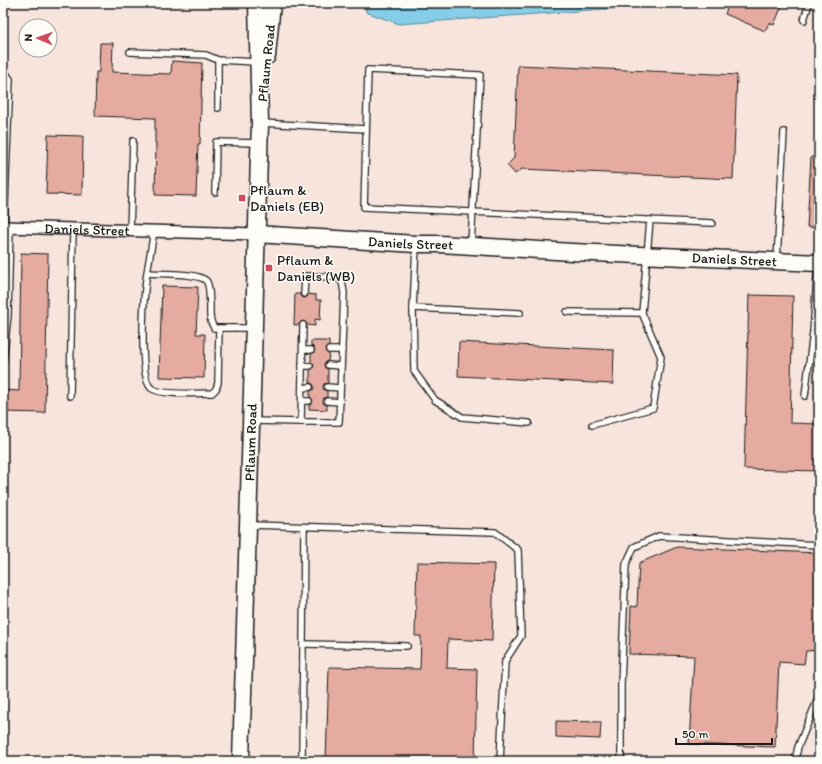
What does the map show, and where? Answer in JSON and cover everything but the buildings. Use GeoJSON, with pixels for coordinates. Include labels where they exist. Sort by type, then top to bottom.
{"type":"FeatureCollection","features":[{"type":"Feature","properties":{"kind":"street","name":"Pflaum Road"},"geometry":{"type":"LineString","coordinates":[[257,3],[260,123]]}},
{"type":"Feature","properties":{"kind":"street","name":"Pflaum Road"},"geometry":{"type":"LineString","coordinates":[[241,761],[259,143],[272,3]]}},
{"type":"Feature","properties":{"kind":"street","name":"Daniels Street"},"geometry":{"type":"LineString","coordinates":[[6,227],[256,234],[416,244],[818,263]]}},
{"type":"Feature","properties":{"kind":"lane"},"geometry":{"type":"LineString","coordinates":[[804,20],[808,3]]}},
{"type":"Feature","properties":{"kind":"lane"},"geometry":{"type":"LineString","coordinates":[[130,52],[206,55],[218,60],[259,62]]}},
{"type":"Feature","properties":{"kind":"lane"},"geometry":{"type":"LineString","coordinates":[[218,60],[218,108]]}},
{"type":"Feature","properties":{"kind":"lane"},"geometry":{"type":"LineString","coordinates":[[3,69],[10,79],[6,227],[8,316],[3,361]]}},
{"type":"Feature","properties":{"kind":"lane"},"geometry":{"type":"LineString","coordinates":[[471,246],[473,213],[480,75],[368,70],[364,207],[473,213],[712,223]]}},
{"type":"Feature","properties":{"kind":"lane"},"geometry":{"type":"LineString","coordinates":[[260,123],[366,129]]}},
{"type":"Feature","properties":{"kind":"lane"},"geometry":{"type":"LineString","coordinates":[[777,261],[784,132]]}},
{"type":"Feature","properties":{"kind":"lane"},"geometry":{"type":"LineString","coordinates":[[130,230],[133,141]]}},
{"type":"Feature","properties":{"kind":"lane"},"geometry":{"type":"LineString","coordinates":[[215,192],[216,142],[259,143]]}},
{"type":"Feature","properties":{"kind":"lane"},"geometry":{"type":"LineString","coordinates":[[592,425],[653,408],[661,357],[642,313],[650,220]]}},
{"type":"Feature","properties":{"kind":"lane"},"geometry":{"type":"LineString","coordinates":[[70,396],[73,229]]}},
{"type":"Feature","properties":{"kind":"lane"},"geometry":{"type":"LineString","coordinates":[[154,231],[145,285],[143,315],[143,344],[146,381],[152,388],[163,392],[182,394],[212,393],[216,389],[218,383],[219,328]]}},
{"type":"Feature","properties":{"kind":"lane"},"geometry":{"type":"LineString","coordinates":[[416,244],[413,308],[414,371],[435,400],[462,417],[529,423]]}},
{"type":"Feature","properties":{"kind":"lane"},"geometry":{"type":"LineString","coordinates":[[805,396],[813,332],[818,263]]}},
{"type":"Feature","properties":{"kind":"lane"},"geometry":{"type":"LineString","coordinates":[[147,273],[189,275],[203,278],[207,281],[209,289],[210,322],[214,328],[253,328]]}},
{"type":"Feature","properties":{"kind":"lane"},"geometry":{"type":"LineString","coordinates":[[250,421],[339,422],[344,293],[342,281],[335,277],[305,276],[304,294]]}},
{"type":"Feature","properties":{"kind":"lane"},"geometry":{"type":"LineString","coordinates":[[413,308],[520,313]]}},
{"type":"Feature","properties":{"kind":"lane"},"geometry":{"type":"LineString","coordinates":[[567,312],[642,313]]}},
{"type":"Feature","properties":{"kind":"lane"},"geometry":{"type":"LineString","coordinates":[[302,422],[303,325]]}},
{"type":"Feature","properties":{"kind":"lane"},"geometry":{"type":"LineString","coordinates":[[303,350],[311,350]]}},
{"type":"Feature","properties":{"kind":"lane"},"geometry":{"type":"LineString","coordinates":[[329,350],[342,350]]}},
{"type":"Feature","properties":{"kind":"lane"},"geometry":{"type":"LineString","coordinates":[[328,365],[341,366]]}},
{"type":"Feature","properties":{"kind":"lane"},"geometry":{"type":"LineString","coordinates":[[302,366],[310,366]]}},
{"type":"Feature","properties":{"kind":"lane"},"geometry":{"type":"LineString","coordinates":[[302,388],[310,388]]}},
{"type":"Feature","properties":{"kind":"lane"},"geometry":{"type":"LineString","coordinates":[[327,388],[340,388]]}},
{"type":"Feature","properties":{"kind":"lane"},"geometry":{"type":"LineString","coordinates":[[302,401],[309,401]]}},
{"type":"Feature","properties":{"kind":"lane"},"geometry":{"type":"LineString","coordinates":[[327,401],[340,402]]}},
{"type":"Feature","properties":{"kind":"lane"},"geometry":{"type":"LineString","coordinates":[[248,525],[495,532],[518,550],[521,636],[504,661],[500,761]]}},
{"type":"Feature","properties":{"kind":"lane"},"geometry":{"type":"LineString","coordinates":[[302,761],[304,526]]}},
{"type":"Feature","properties":{"kind":"lane"},"geometry":{"type":"LineString","coordinates":[[621,761],[621,684],[626,564],[634,547],[659,536],[819,545]]}},
{"type":"Feature","properties":{"kind":"lane"},"geometry":{"type":"LineString","coordinates":[[303,644],[407,646]]}},
{"type":"Feature","properties":{"kind":"lane"},"geometry":{"type":"LineString","coordinates":[[795,761],[798,746],[819,696]]}},
{"type":"Feature","properties":{"kind":"shaded area"},"geometry":{"type":"Polygon","coordinates":[[[3,3],[819,3],[819,761],[3,761],[3,3]]]}},
{"type":"Feature","properties":{"kind":"water"},"geometry":{"type":"Polygon","coordinates":[[[365,3],[628,3],[620,8],[399,24],[366,12],[365,3]]]}},
{"type":"Feature","properties":{"kind":"place","name":"Pflaum & Daniels (EB)"},"geometry":{"type":"Point","coordinates":[242,198]}},
{"type":"Feature","properties":{"kind":"place","name":"Pflaum & Daniels (WB)"},"geometry":{"type":"Point","coordinates":[269,268]}}]}
